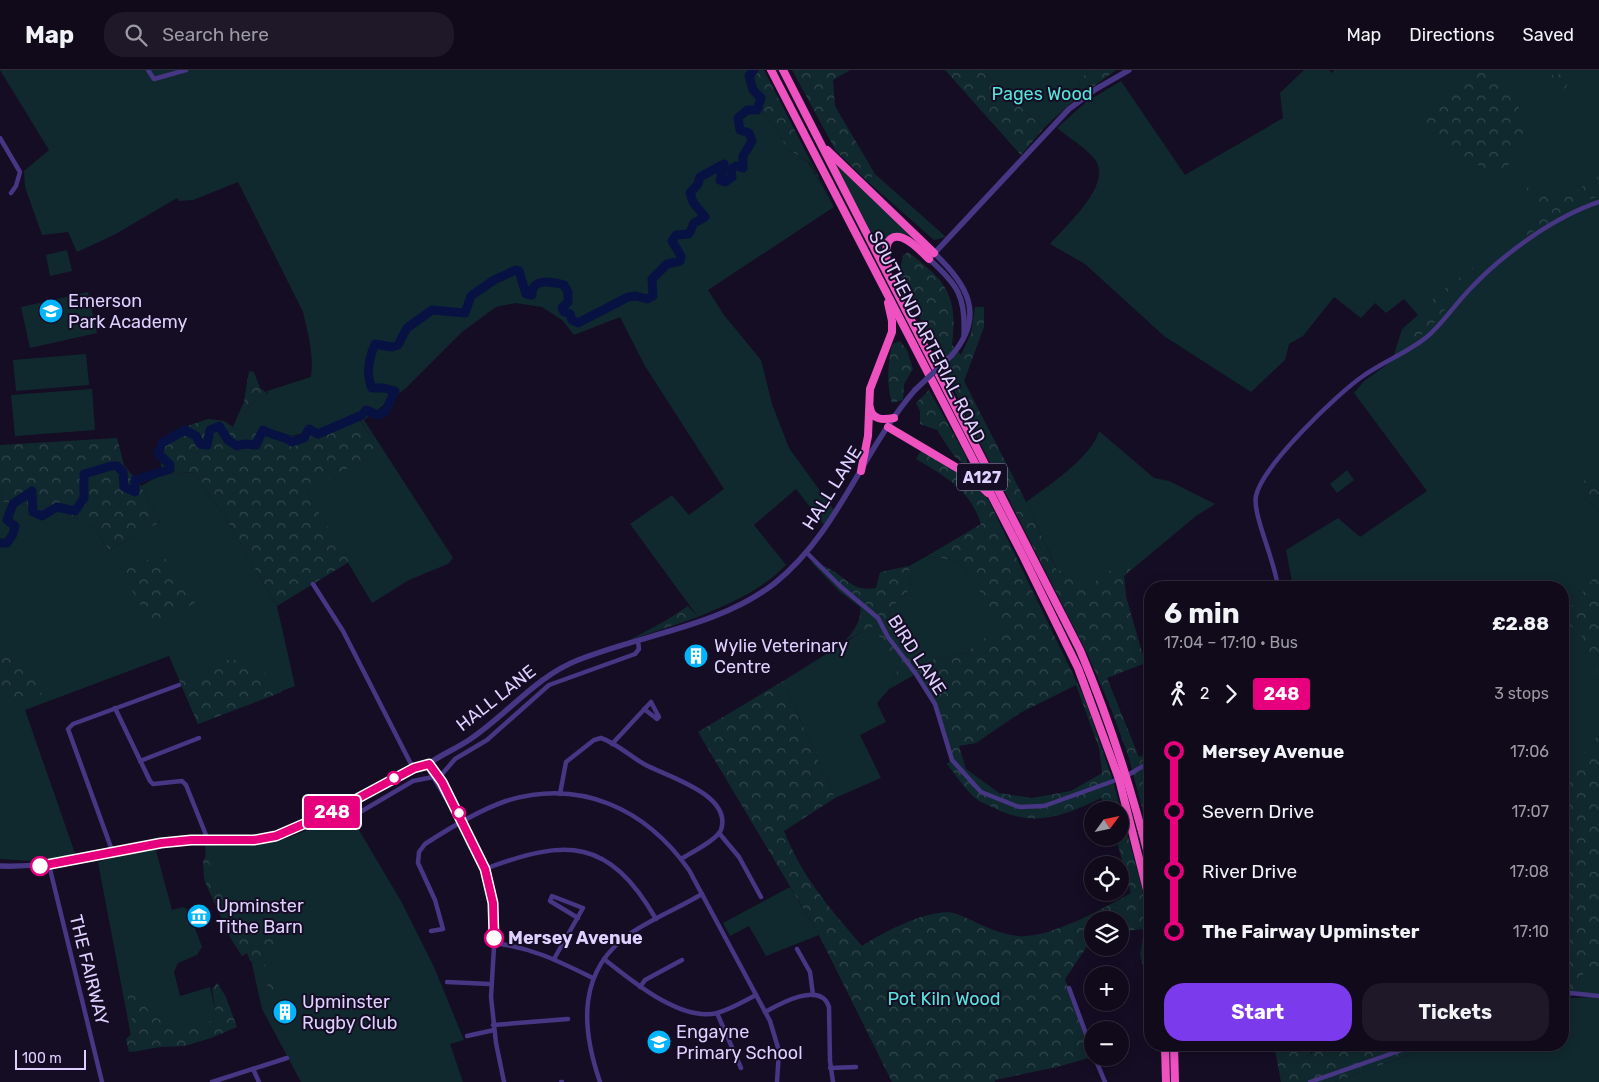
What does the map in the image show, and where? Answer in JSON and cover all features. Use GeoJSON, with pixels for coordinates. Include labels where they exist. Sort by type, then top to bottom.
{"type":"FeatureCollection","features":[{"type":"Feature","properties":{"kind":"highway","name":"SOUTHEND ARTERIAL ROAD"},"geometry":{"type":"LineString","coordinates":[[771,70],[1078,668],[1119,778],[1144,878]]}},
{"type":"Feature","properties":{"kind":"highway","name":"SOUTHEND ARTERIAL ROAD"},"geometry":{"type":"LineString","coordinates":[[782,70],[1080,650],[1111,726],[1128,775],[1144,838]]}},
{"type":"Feature","properties":{"kind":"highway"},"geometry":{"type":"LineString","coordinates":[[816,134],[840,164],[932,256]]}},
{"type":"Feature","properties":{"kind":"highway"},"geometry":{"type":"LineString","coordinates":[[910,320],[887,263],[886,245],[892,239],[902,238],[932,256]]}},
{"type":"Feature","properties":{"kind":"highway","name":"A127"},"geometry":{"type":"LineString","coordinates":[[861,471],[868,436],[869,404],[874,376],[887,346],[892,326],[890,308],[878,277]]}},
{"type":"Feature","properties":{"kind":"highway"},"geometry":{"type":"LineString","coordinates":[[869,404],[870,412],[876,418],[884,420],[894,418]]}},
{"type":"Feature","properties":{"kind":"highway","name":"A127"},"geometry":{"type":"LineString","coordinates":[[888,427],[969,475],[994,502]]}},
{"type":"Feature","properties":{"kind":"highway"},"geometry":{"type":"LineString","coordinates":[[1165,1051],[1166,1082]]}},
{"type":"Feature","properties":{"kind":"highway"},"geometry":{"type":"LineString","coordinates":[[1174,1051],[1175,1082]]}},
{"type":"Feature","properties":{"kind":"street"},"geometry":{"type":"LineString","coordinates":[[148,70],[154,79],[186,70]]}},
{"type":"Feature","properties":{"kind":"street"},"geometry":{"type":"LineString","coordinates":[[964,335],[964,309],[959,291],[932,256],[1069,109],[1096,89],[1129,70]]}},
{"type":"Feature","properties":{"kind":"street"},"geometry":{"type":"LineString","coordinates":[[0,138],[2,148],[20,172],[11,193]]}},
{"type":"Feature","properties":{"kind":"street"},"geometry":{"type":"LineString","coordinates":[[1277,581],[1275,568],[1255,507],[1256,496],[1292,440],[1362,377],[1427,337],[1445,320],[1471,287],[1498,262],[1552,225],[1599,202]]}},
{"type":"Feature","properties":{"kind":"street"},"geometry":{"type":"LineString","coordinates":[[942,245],[941,254],[944,263]]}},
{"type":"Feature","properties":{"kind":"street","name":"HALL LANE"},"geometry":{"type":"LineString","coordinates":[[0,866],[49,865],[161,843],[254,840],[276,836],[338,809],[414,768],[429,764],[468,741],[527,691],[555,671],[578,660],[700,621],[737,606],[774,584],[807,553],[826,530],[894,418],[915,390],[952,355],[969,325],[968,298],[961,282],[944,263],[932,256]]}},
{"type":"Feature","properties":{"kind":"street","name":"BIRD LANE"},"geometry":{"type":"LineString","coordinates":[[807,553],[840,586],[878,618],[888,637],[916,674],[935,704],[952,760],[981,792],[1019,807],[1044,806],[1059,803],[1119,778]]}},
{"type":"Feature","properties":{"kind":"street"},"geometry":{"type":"LineString","coordinates":[[313,584],[343,631],[414,768]]}},
{"type":"Feature","properties":{"kind":"street","name":"HALL LANE"},"geometry":{"type":"LineString","coordinates":[[362,810],[413,781],[436,776],[455,759],[487,740],[549,685],[635,654],[639,649],[638,641]]}},
{"type":"Feature","properties":{"kind":"street"},"geometry":{"type":"LineString","coordinates":[[113,853],[68,734],[73,724],[179,685]]}},
{"type":"Feature","properties":{"kind":"street"},"geometry":{"type":"LineString","coordinates":[[115,708],[153,784],[182,781],[186,785],[208,840]]}},
{"type":"Feature","properties":{"kind":"street"},"geometry":{"type":"LineString","coordinates":[[612,744],[644,709]]}},
{"type":"Feature","properties":{"kind":"street"},"geometry":{"type":"LineString","coordinates":[[140,761],[200,738]]}},
{"type":"Feature","properties":{"kind":"street"},"geometry":{"type":"LineString","coordinates":[[560,794],[564,766],[569,758],[597,738],[605,740],[646,766],[702,792],[718,811],[722,823],[719,833],[681,859]]}},
{"type":"Feature","properties":{"kind":"street"},"geometry":{"type":"LineString","coordinates":[[429,764],[485,869],[493,903],[494,943],[490,984],[494,1028],[504,1082]]}},
{"type":"Feature","properties":{"kind":"street"},"geometry":{"type":"LineString","coordinates":[[1128,775],[1144,766]]}},
{"type":"Feature","properties":{"kind":"street"},"geometry":{"type":"LineString","coordinates":[[431,932],[443,929],[435,900],[420,869],[419,852],[425,844],[504,802],[529,795],[560,794],[605,802],[634,815],[658,834],[681,859],[766,1012],[779,1051],[777,1082]]}},
{"type":"Feature","properties":{"kind":"street"},"geometry":{"type":"LineString","coordinates":[[719,833],[739,857],[762,897]]}},
{"type":"Feature","properties":{"kind":"street"},"geometry":{"type":"LineString","coordinates":[[485,869],[536,851],[568,850],[594,855],[608,862],[629,879],[656,919]]}},
{"type":"Feature","properties":{"kind":"street","name":"THE FAIRWAY"},"geometry":{"type":"LineString","coordinates":[[49,865],[102,1082]]}},
{"type":"Feature","properties":{"kind":"street"},"geometry":{"type":"LineString","coordinates":[[600,1082],[590,1048],[587,1029],[587,1007],[593,978],[604,959],[623,939],[702,894]]}},
{"type":"Feature","properties":{"kind":"street"},"geometry":{"type":"LineString","coordinates":[[554,959],[584,908],[552,896],[550,901],[578,918]]}},
{"type":"Feature","properties":{"kind":"street"},"geometry":{"type":"LineString","coordinates":[[494,943],[525,948],[554,959],[593,978]]}},
{"type":"Feature","properties":{"kind":"street"},"geometry":{"type":"LineString","coordinates":[[797,949],[810,972],[813,995]]}},
{"type":"Feature","properties":{"kind":"street"},"geometry":{"type":"LineString","coordinates":[[604,959],[640,987],[680,1008],[717,1013],[756,995]]}},
{"type":"Feature","properties":{"kind":"street"},"geometry":{"type":"LineString","coordinates":[[640,987],[645,980],[682,960]]}},
{"type":"Feature","properties":{"kind":"street"},"geometry":{"type":"LineString","coordinates":[[447,982],[490,984]]}},
{"type":"Feature","properties":{"kind":"street"},"geometry":{"type":"LineString","coordinates":[[1069,988],[1084,1028]]}},
{"type":"Feature","properties":{"kind":"street"},"geometry":{"type":"LineString","coordinates":[[1569,993],[1599,996]]}},
{"type":"Feature","properties":{"kind":"street"},"geometry":{"type":"LineString","coordinates":[[766,1012],[794,999],[813,995],[822,996],[830,1007],[830,1068],[833,1082]]}},
{"type":"Feature","properties":{"kind":"street"},"geometry":{"type":"LineString","coordinates":[[717,1013],[741,1068]]}},
{"type":"Feature","properties":{"kind":"street"},"geometry":{"type":"LineString","coordinates":[[467,1036],[494,1028],[568,1019]]}},
{"type":"Feature","properties":{"kind":"street"},"geometry":{"type":"LineString","coordinates":[[1310,1082],[1399,1051]]}},
{"type":"Feature","properties":{"kind":"street"},"geometry":{"type":"LineString","coordinates":[[212,1082],[287,1058]]}},
{"type":"Feature","properties":{"kind":"street"},"geometry":{"type":"LineString","coordinates":[[1098,1066],[1104,1082]]}},
{"type":"Feature","properties":{"kind":"street"},"geometry":{"type":"LineString","coordinates":[[830,1068],[856,1067]]}},
{"type":"Feature","properties":{"kind":"street"},"geometry":{"type":"LineString","coordinates":[[252,1069],[259,1082]]}},
{"type":"Feature","properties":{"kind":"green space"},"geometry":{"type":"Polygon","coordinates":[[[0,70],[747,70],[764,113],[788,149],[809,163],[834,207],[708,290],[724,315],[761,360],[772,404],[789,448],[834,510],[824,525],[796,489],[754,525],[786,565],[756,589],[698,617],[630,524],[672,495],[689,515],[724,489],[645,366],[620,317],[574,335],[562,320],[542,307],[515,303],[496,307],[462,332],[406,388],[364,420],[453,558],[448,564],[409,580],[372,603],[306,492],[379,450],[358,416],[312,431],[279,437],[248,434],[233,427],[238,415],[244,415],[252,403],[268,394],[267,391],[311,377],[312,369],[310,344],[303,312],[238,182],[193,200],[179,201],[177,198],[114,235],[77,252],[68,232],[42,235],[25,187],[24,171],[49,150],[0,70]]]}},
{"type":"Feature","properties":{"kind":"green space"},"geometry":{"type":"Polygon","coordinates":[[[747,70],[764,70],[834,207],[810,163],[788,149],[764,113],[747,70]]]}},
{"type":"Feature","properties":{"kind":"green space"},"geometry":{"type":"Polygon","coordinates":[[[792,70],[850,70],[833,80],[835,106],[875,174],[867,181],[836,151],[792,70]]]}},
{"type":"Feature","properties":{"kind":"green space"},"geometry":{"type":"Polygon","coordinates":[[[945,70],[980,70],[1044,128],[1021,155],[945,70]]]}},
{"type":"Feature","properties":{"kind":"green space","name":"Pages Wood"},"geometry":{"type":"Polygon","coordinates":[[[980,70],[1093,70],[1080,78],[1078,88],[1067,96],[1071,103],[1044,128],[980,70]]]}},
{"type":"Feature","properties":{"kind":"green space"},"geometry":{"type":"Polygon","coordinates":[[[1093,70],[1116,70],[1071,103],[1067,96],[1078,88],[1080,78],[1093,70]]]}},
{"type":"Feature","properties":{"kind":"green space"},"geometry":{"type":"Polygon","coordinates":[[[1304,70],[1329,70],[1332,73],[1334,70],[1599,70],[1599,491],[1585,481],[1577,492],[1599,510],[1599,996],[1569,993],[1569,581],[1292,581],[1286,550],[1338,518],[1360,537],[1427,491],[1354,393],[1364,381],[1392,361],[1402,329],[1418,315],[1404,299],[1386,313],[1375,303],[1361,318],[1334,297],[1303,336],[1289,344],[1285,360],[1251,392],[1164,336],[1085,264],[1050,244],[1085,205],[1097,182],[1099,171],[1096,161],[1083,148],[1057,128],[1086,102],[1121,81],[1185,175],[1283,118],[1280,93],[1304,70]]]}},
{"type":"Feature","properties":{"kind":"green space"},"geometry":{"type":"Polygon","coordinates":[[[1470,70],[1490,70],[1512,93],[1525,121],[1523,137],[1513,151],[1506,173],[1537,194],[1563,199],[1599,176],[1599,196],[1588,200],[1519,240],[1491,262],[1459,292],[1435,322],[1414,341],[1404,339],[1403,332],[1422,317],[1435,296],[1494,252],[1516,230],[1547,216],[1545,210],[1490,170],[1466,160],[1438,142],[1414,120],[1466,77],[1470,70]]]}},
{"type":"Feature","properties":{"kind":"green space"},"geometry":{"type":"Polygon","coordinates":[[[1536,70],[1548,70],[1555,77],[1565,70],[1575,70],[1565,89],[1558,93],[1536,70]]]}},
{"type":"Feature","properties":{"kind":"green space"},"geometry":{"type":"Polygon","coordinates":[[[833,161],[919,242],[906,234],[890,234],[881,245],[882,257],[833,161]]]}},
{"type":"Feature","properties":{"kind":"green space"},"geometry":{"type":"Polygon","coordinates":[[[875,174],[946,237],[934,240],[867,181],[875,174]]]}},
{"type":"Feature","properties":{"kind":"green space"},"geometry":{"type":"Polygon","coordinates":[[[67,250],[72,271],[50,276],[46,255],[67,250]]]}},
{"type":"Feature","properties":{"kind":"green space"},"geometry":{"type":"Polygon","coordinates":[[[908,252],[941,281],[947,291],[953,314],[952,345],[961,355],[971,333],[975,307],[984,307],[984,327],[964,381],[1026,502],[1057,570],[1065,572],[1077,587],[1090,585],[1120,563],[1131,570],[1124,576],[1126,597],[1144,663],[1107,678],[1139,757],[1144,755],[1144,816],[1129,758],[1110,706],[1087,653],[970,423],[899,274],[903,256],[908,252]]]}},
{"type":"Feature","properties":{"kind":"green space"},"geometry":{"type":"Polygon","coordinates":[[[88,292],[97,333],[30,348],[21,307],[88,292]]]}},
{"type":"Feature","properties":{"kind":"green space"},"geometry":{"type":"Polygon","coordinates":[[[900,341],[907,350],[913,369],[904,384],[903,400],[892,403],[888,381],[889,359],[892,344],[900,341]]]}},
{"type":"Feature","properties":{"kind":"green space"},"geometry":{"type":"Polygon","coordinates":[[[86,354],[89,385],[16,391],[13,360],[86,354]]]}},
{"type":"Feature","properties":{"kind":"green space"},"geometry":{"type":"Polygon","coordinates":[[[249,371],[254,372],[260,388],[268,394],[252,403],[244,415],[238,415],[244,402],[249,371]]]}},
{"type":"Feature","properties":{"kind":"green space"},"geometry":{"type":"Polygon","coordinates":[[[92,389],[95,430],[15,436],[11,395],[92,389]]]}},
{"type":"Feature","properties":{"kind":"green space"},"geometry":{"type":"Polygon","coordinates":[[[929,390],[967,458],[967,467],[954,456],[937,430],[920,424],[920,411],[916,403],[929,390]]]}},
{"type":"Feature","properties":{"kind":"green space"},"geometry":{"type":"Polygon","coordinates":[[[357,416],[380,450],[306,492],[349,562],[277,606],[224,515],[193,472],[162,474],[160,455],[166,440],[179,429],[208,419],[224,421],[236,429],[265,436],[297,436],[357,416]]]}},
{"type":"Feature","properties":{"kind":"green space"},"geometry":{"type":"Polygon","coordinates":[[[1099,431],[1154,478],[1169,481],[1215,504],[1196,516],[1124,576],[1126,597],[1144,663],[1107,678],[1026,502],[1057,480],[1088,451],[1099,431]]]}},
{"type":"Feature","properties":{"kind":"green space"},"geometry":{"type":"Polygon","coordinates":[[[117,438],[124,465],[141,486],[160,522],[109,550],[94,528],[55,508],[4,502],[0,492],[0,445],[117,438]]]}},
{"type":"Feature","properties":{"kind":"green space"},"geometry":{"type":"Polygon","coordinates":[[[922,449],[964,476],[988,499],[1085,699],[1118,801],[1103,801],[1101,798],[1094,801],[1084,801],[1084,806],[1074,810],[1049,817],[1036,818],[1009,814],[978,800],[967,790],[947,764],[952,760],[933,705],[914,675],[889,689],[898,669],[873,626],[845,641],[857,625],[860,607],[840,592],[811,562],[828,568],[851,584],[868,589],[876,588],[880,572],[909,566],[911,588],[890,609],[889,624],[922,665],[934,659],[966,653],[980,641],[1002,628],[976,585],[958,561],[927,556],[981,524],[970,501],[956,485],[916,459],[922,449]],[[1076,685],[1020,713],[976,743],[959,746],[966,769],[999,793],[1032,798],[1071,791],[1102,773],[1099,748],[1076,685]]]}},
{"type":"Feature","properties":{"kind":"green space"},"geometry":{"type":"Polygon","coordinates":[[[1347,470],[1354,480],[1337,493],[1330,484],[1347,470]]]}},
{"type":"Feature","properties":{"kind":"green space"},"geometry":{"type":"Polygon","coordinates":[[[193,472],[224,515],[277,606],[295,686],[198,724],[169,656],[25,710],[76,856],[30,861],[0,859],[0,492],[4,502],[55,508],[94,528],[109,550],[160,522],[141,486],[162,474],[193,472]]]}},
{"type":"Feature","properties":{"kind":"green space"},"geometry":{"type":"Polygon","coordinates":[[[1585,480],[1599,491],[1599,510],[1577,492],[1585,480]]]}},
{"type":"Feature","properties":{"kind":"green space"},"geometry":{"type":"Polygon","coordinates":[[[162,555],[183,579],[195,603],[173,615],[151,623],[120,570],[162,555]]]}},
{"type":"Feature","properties":{"kind":"green space"},"geometry":{"type":"Polygon","coordinates":[[[927,556],[958,561],[979,587],[1003,629],[980,641],[966,653],[934,659],[922,666],[889,624],[890,609],[911,588],[909,566],[927,556]]]}},
{"type":"Feature","properties":{"kind":"green space"},"geometry":{"type":"Polygon","coordinates":[[[1599,571],[1599,676],[1581,634],[1569,625],[1569,610],[1599,571]]]}},
{"type":"Feature","properties":{"kind":"green space"},"geometry":{"type":"Polygon","coordinates":[[[688,606],[698,617],[630,640],[665,621],[688,606]]]}},
{"type":"Feature","properties":{"kind":"green space"},"geometry":{"type":"Polygon","coordinates":[[[873,625],[898,669],[889,689],[877,703],[886,722],[860,735],[881,778],[835,798],[783,681],[873,625]]]}},
{"type":"Feature","properties":{"kind":"green space"},"geometry":{"type":"Polygon","coordinates":[[[0,648],[29,668],[42,694],[19,703],[0,698],[0,648]]]}},
{"type":"Feature","properties":{"kind":"green space"},"geometry":{"type":"Polygon","coordinates":[[[224,660],[247,660],[263,671],[282,692],[198,724],[179,680],[196,675],[224,660]]]}},
{"type":"Feature","properties":{"kind":"green space","name":"Pot Kiln Wood"},"geometry":{"type":"Polygon","coordinates":[[[783,681],[835,798],[784,831],[809,879],[862,946],[908,922],[936,913],[947,912],[957,914],[1002,933],[1018,936],[1045,933],[1084,917],[1084,951],[1065,979],[1084,1034],[1084,1059],[995,1080],[995,1082],[892,1082],[819,935],[698,732],[783,681]]]}},
{"type":"Feature","properties":{"kind":"green space"},"geometry":{"type":"Polygon","coordinates":[[[1599,734],[1599,971],[1587,967],[1569,998],[1569,899],[1571,899],[1569,892],[1569,772],[1599,734]]]}},
{"type":"Feature","properties":{"kind":"green space"},"geometry":{"type":"Polygon","coordinates":[[[347,810],[401,901],[434,967],[464,1040],[450,1044],[463,1082],[301,1082],[262,1009],[249,951],[206,873],[205,845],[246,846],[263,844],[295,835],[347,810]]]}},
{"type":"Feature","properties":{"kind":"green space"},"geometry":{"type":"Polygon","coordinates":[[[1129,840],[1144,898],[1144,932],[1142,929],[1129,931],[1129,911],[1096,911],[1116,901],[1129,901],[1129,894],[1131,893],[1129,886],[1129,856],[1121,856],[1118,846],[1129,846],[1129,840]]]}},
{"type":"Feature","properties":{"kind":"green space"},"geometry":{"type":"Polygon","coordinates":[[[155,847],[172,910],[183,907],[188,910],[202,947],[197,955],[178,963],[174,972],[180,996],[210,987],[219,1026],[190,1040],[134,1052],[98,862],[155,847]]]}},
{"type":"Feature","properties":{"kind":"green space"},"geometry":{"type":"Polygon","coordinates":[[[207,855],[227,907],[259,952],[263,946],[260,932],[263,928],[277,934],[281,923],[285,923],[292,936],[291,940],[272,950],[266,959],[266,971],[277,993],[271,995],[258,960],[250,961],[247,953],[242,956],[231,939],[204,879],[203,861],[207,855]]]}},
{"type":"Feature","properties":{"kind":"green space"},"geometry":{"type":"Polygon","coordinates":[[[790,887],[819,935],[766,956],[749,926],[730,936],[723,923],[790,887]]]}},
{"type":"Feature","properties":{"kind":"green space"},"geometry":{"type":"Polygon","coordinates":[[[1144,932],[1144,970],[1140,954],[1144,932]]]}},
{"type":"Feature","properties":{"kind":"green space"},"geometry":{"type":"Polygon","coordinates":[[[124,977],[138,988],[144,1005],[154,1017],[171,1024],[181,1025],[200,1024],[217,1020],[212,989],[217,983],[225,995],[237,1027],[185,1046],[160,1047],[129,1052],[126,1039],[134,1032],[124,977]]]}},
{"type":"Feature","properties":{"kind":"green space"},"geometry":{"type":"Polygon","coordinates":[[[1599,997],[1599,1082],[1335,1082],[1419,1051],[1569,1051],[1570,998],[1599,997]]]}},
{"type":"Feature","properties":{"kind":"green space"},"geometry":{"type":"Polygon","coordinates":[[[1275,1051],[1310,1051],[1311,1054],[1314,1051],[1419,1051],[1335,1082],[1281,1082],[1275,1051]]]}},
{"type":"Feature","properties":{"kind":"waterway"},"geometry":{"type":"LineString","coordinates":[[0,543],[7,543],[13,534],[15,526],[7,520],[13,504],[32,491],[33,512],[42,516],[57,507],[75,511],[84,498],[84,474],[117,466],[123,472],[124,487],[135,492],[135,480],[170,469],[170,465],[158,453],[162,443],[185,430],[196,436],[200,444],[207,445],[210,430],[219,426],[228,440],[237,446],[244,444],[256,445],[263,430],[292,442],[304,438],[309,429],[318,434],[362,415],[366,410],[378,415],[385,412],[395,391],[384,388],[372,388],[369,378],[369,366],[375,344],[392,347],[398,345],[407,328],[432,310],[465,313],[471,296],[494,280],[516,270],[519,271],[526,294],[532,295],[535,285],[539,283],[549,282],[564,285],[568,292],[568,302],[562,308],[564,312],[570,314],[572,320],[578,323],[628,297],[636,296],[647,299],[653,296],[652,279],[667,264],[680,261],[681,256],[672,241],[676,235],[689,234],[694,223],[705,217],[693,202],[690,193],[698,184],[700,177],[724,164],[720,180],[725,182],[732,177],[731,169],[736,166],[743,168],[743,156],[752,141],[749,133],[740,130],[738,118],[747,110],[757,110],[761,98],[753,90],[749,76],[754,70]]}},
{"type":"Feature","properties":{"kind":"bus line","name":"248"},"geometry":{"type":"LineString","coordinates":[[40,866],[161,843],[191,840],[254,840],[276,836],[338,809],[422,764],[429,764],[435,769],[458,811],[462,824],[485,869],[493,903],[494,938]]}},
{"type":"Feature","properties":{"kind":"place","name":"Emerson Park Academy"},"geometry":{"type":"Point","coordinates":[51,311]}},
{"type":"Feature","properties":{"kind":"place","name":"Wylie Veterinary Centre"},"geometry":{"type":"Point","coordinates":[696,656]}},
{"type":"Feature","properties":{"kind":"place","name":"Upminster Tithe Barn"},"geometry":{"type":"Point","coordinates":[199,916]}},
{"type":"Feature","properties":{"kind":"place","name":"Mersey Avenue"},"geometry":{"type":"Point","coordinates":[494,938]}},
{"type":"Feature","properties":{"kind":"place","name":"Upminster Rugby Club"},"geometry":{"type":"Point","coordinates":[285,1012]}},
{"type":"Feature","properties":{"kind":"place","name":"Engayne Primary School"},"geometry":{"type":"Point","coordinates":[659,1042]}}]}
